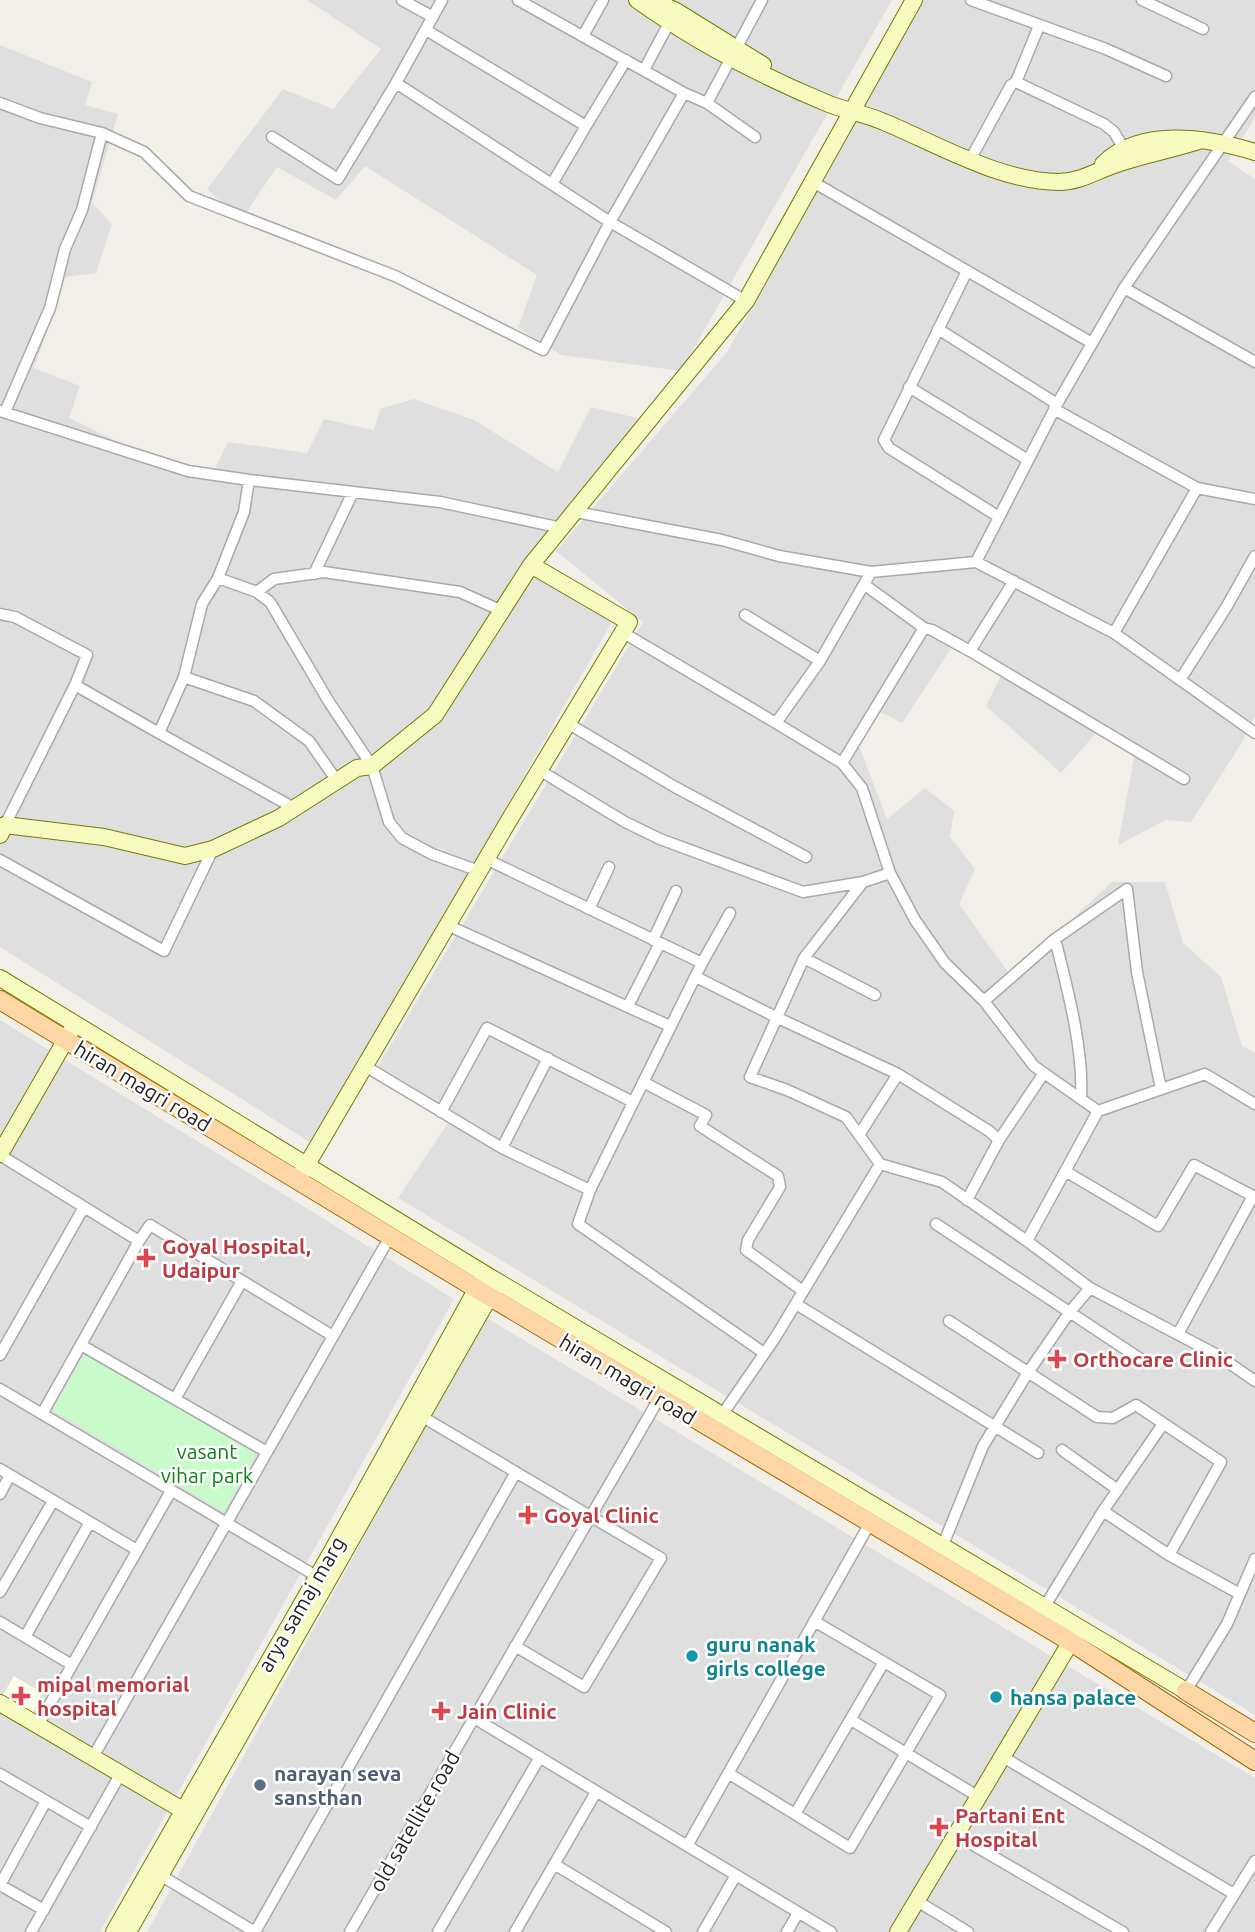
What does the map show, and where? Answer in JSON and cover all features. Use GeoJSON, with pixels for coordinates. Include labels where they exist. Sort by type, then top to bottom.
{"type":"FeatureCollection","features":[{"type":"Feature","properties":{"kind":"main road","name":"hiran magri road"},"geometry":{"type":"LineString","coordinates":[[0,1000],[70,1032],[664,1390],[870,1523],[1075,1634],[1255,1760]]}},
{"type":"Feature","properties":{"kind":"main road"},"geometry":{"type":"LineString","coordinates":[[1186,1691],[1255,1733]]}},
{"type":"Feature","properties":{"kind":"street"},"geometry":{"type":"LineString","coordinates":[[402,0],[433,17]]}},
{"type":"Feature","properties":{"kind":"street"},"geometry":{"type":"LineString","coordinates":[[272,137],[338,179],[442,0]]}},
{"type":"Feature","properties":{"kind":"street"},"geometry":{"type":"LineString","coordinates":[[518,0],[706,103],[755,137]]}},
{"type":"Feature","properties":{"kind":"street"},"geometry":{"type":"LineString","coordinates":[[583,36],[603,0]]}},
{"type":"Feature","properties":{"kind":"street"},"geometry":{"type":"LineString","coordinates":[[637,0],[676,11]]}},
{"type":"Feature","properties":{"kind":"street"},"geometry":{"type":"LineString","coordinates":[[652,0],[676,11],[734,53],[800,90],[881,120],[970,160],[1013,174],[1055,182],[1080,179],[1096,171],[1202,140]]}},
{"type":"Feature","properties":{"kind":"street"},"geometry":{"type":"LineString","coordinates":[[706,103],[762,0]]}},
{"type":"Feature","properties":{"kind":"street"},"geometry":{"type":"LineString","coordinates":[[0,614],[15,617],[88,655],[3,830],[104,837],[185,856],[213,849],[279,818],[357,768],[372,766],[435,715],[531,565],[746,301],[914,0]]}},
{"type":"Feature","properties":{"kind":"street"},"geometry":{"type":"LineString","coordinates":[[971,0],[1106,49],[1166,76]]}},
{"type":"Feature","properties":{"kind":"street"},"geometry":{"type":"LineString","coordinates":[[1142,0],[1203,29]]}},
{"type":"Feature","properties":{"kind":"street"},"geometry":{"type":"LineString","coordinates":[[644,70],[676,11]]}},
{"type":"Feature","properties":{"kind":"street"},"geometry":{"type":"LineString","coordinates":[[970,160],[1011,85],[1016,82],[1039,26]]}},
{"type":"Feature","properties":{"kind":"street"},"geometry":{"type":"LineString","coordinates":[[426,30],[586,126]]}},
{"type":"Feature","properties":{"kind":"street"},"geometry":{"type":"LineString","coordinates":[[552,184],[626,60]]}},
{"type":"Feature","properties":{"kind":"street"},"geometry":{"type":"LineString","coordinates":[[1016,82],[1104,124],[1114,132],[1124,149]]}},
{"type":"Feature","properties":{"kind":"street"},"geometry":{"type":"LineString","coordinates":[[396,83],[610,222],[746,301]]}},
{"type":"Feature","properties":{"kind":"street"},"geometry":{"type":"LineString","coordinates":[[0,103],[40,118],[102,133],[144,152],[189,196],[395,276],[543,349],[610,222],[684,93]]}},
{"type":"Feature","properties":{"kind":"street"},"geometry":{"type":"LineString","coordinates":[[976,562],[1056,407],[1124,288],[1255,97]]}},
{"type":"Feature","properties":{"kind":"street"},"geometry":{"type":"LineString","coordinates":[[102,133],[82,210],[65,249],[50,308],[3,411],[188,471],[440,502],[562,528]]}},
{"type":"Feature","properties":{"kind":"street"},"geometry":{"type":"LineString","coordinates":[[1096,171],[1109,158],[1124,149],[1165,139],[1202,140],[1255,152]]}},
{"type":"Feature","properties":{"kind":"street"},"geometry":{"type":"LineString","coordinates":[[813,183],[1092,343]]}},
{"type":"Feature","properties":{"kind":"street"},"geometry":{"type":"LineString","coordinates":[[967,271],[884,440],[888,448],[999,517]]}},
{"type":"Feature","properties":{"kind":"street"},"geometry":{"type":"LineString","coordinates":[[1124,288],[1255,362]]}},
{"type":"Feature","properties":{"kind":"street"},"geometry":{"type":"LineString","coordinates":[[938,329],[1056,407],[1196,488],[1255,499]]}},
{"type":"Feature","properties":{"kind":"street"},"geometry":{"type":"LineString","coordinates":[[909,387],[1028,460]]}},
{"type":"Feature","properties":{"kind":"street"},"geometry":{"type":"LineString","coordinates":[[159,733],[184,677],[202,604],[218,578],[244,512],[249,480]]}},
{"type":"Feature","properties":{"kind":"street"},"geometry":{"type":"LineString","coordinates":[[1114,633],[1196,488]]}},
{"type":"Feature","properties":{"kind":"street"},"geometry":{"type":"LineString","coordinates":[[314,574],[353,492]]}},
{"type":"Feature","properties":{"kind":"street"},"geometry":{"type":"LineString","coordinates":[[576,512],[722,540],[779,556],[871,572],[976,562],[1114,633],[1255,733]]}},
{"type":"Feature","properties":{"kind":"street"},"geometry":{"type":"LineString","coordinates":[[1180,680],[1255,556]]}},
{"type":"Feature","properties":{"kind":"street"},"geometry":{"type":"LineString","coordinates":[[302,1173],[482,865],[629,622],[531,565]]}},
{"type":"Feature","properties":{"kind":"street"},"geometry":{"type":"LineString","coordinates":[[257,592],[274,579],[324,572],[460,592],[502,611]]}},
{"type":"Feature","properties":{"kind":"street"},"geometry":{"type":"LineString","coordinates":[[776,723],[820,661],[871,572]]}},
{"type":"Feature","properties":{"kind":"street"},"geometry":{"type":"LineString","coordinates":[[218,578],[257,592],[270,602],[329,702],[372,766],[389,822],[402,838],[432,854],[482,865],[589,909],[702,963]]}},
{"type":"Feature","properties":{"kind":"street"},"geometry":{"type":"LineString","coordinates":[[970,651],[1014,581]]}},
{"type":"Feature","properties":{"kind":"street"},"geometry":{"type":"LineString","coordinates":[[865,585],[923,628],[932,630],[970,651],[1184,779]]}},
{"type":"Feature","properties":{"kind":"street"},"geometry":{"type":"LineString","coordinates":[[745,615],[820,661]]}},
{"type":"Feature","properties":{"kind":"street"},"geometry":{"type":"LineString","coordinates":[[842,763],[923,628]]}},
{"type":"Feature","properties":{"kind":"street"},"geometry":{"type":"LineString","coordinates":[[622,632],[842,763],[862,788],[890,873],[915,920],[945,963],[984,1001],[1034,1066],[1098,1111]]}},
{"type":"Feature","properties":{"kind":"street"},"geometry":{"type":"LineString","coordinates":[[184,677],[254,701],[309,741],[337,781]]}},
{"type":"Feature","properties":{"kind":"street"},"geometry":{"type":"LineString","coordinates":[[75,685],[295,808]]}},
{"type":"Feature","properties":{"kind":"street"},"geometry":{"type":"LineString","coordinates":[[569,724],[675,787],[806,857]]}},
{"type":"Feature","properties":{"kind":"street"},"geometry":{"type":"LineString","coordinates":[[540,770],[625,822],[660,839],[803,892],[890,873]]}},
{"type":"Feature","properties":{"kind":"street"},"geometry":{"type":"LineString","coordinates":[[0,860],[164,951],[213,849]]}},
{"type":"Feature","properties":{"kind":"street"},"geometry":{"type":"LineString","coordinates":[[589,909],[609,867]]}},
{"type":"Feature","properties":{"kind":"street"},"geometry":{"type":"LineString","coordinates":[[863,881],[804,958],[750,1077],[788,1090],[846,1117],[880,1164],[942,1182],[1090,1288],[1219,1356],[1255,1381]]}},
{"type":"Feature","properties":{"kind":"street"},"geometry":{"type":"LineString","coordinates":[[984,1001],[1055,939],[1127,889],[1137,972],[1161,1089]]}},
{"type":"Feature","properties":{"kind":"street"},"geometry":{"type":"LineString","coordinates":[[628,1006],[676,891]]}},
{"type":"Feature","properties":{"kind":"street"},"geometry":{"type":"LineString","coordinates":[[730,913],[633,1102],[590,1190],[578,1224],[764,1353]]}},
{"type":"Feature","properties":{"kind":"street"},"geometry":{"type":"LineString","coordinates":[[447,925],[670,1027]]}},
{"type":"Feature","properties":{"kind":"street"},"geometry":{"type":"LineString","coordinates":[[1055,939],[1067,984],[1082,1077],[1081,1099]]}},
{"type":"Feature","properties":{"kind":"street"},"geometry":{"type":"LineString","coordinates":[[804,958],[875,995]]}},
{"type":"Feature","properties":{"kind":"street"},"geometry":{"type":"LineString","coordinates":[[696,977],[898,1074],[999,1140]]}},
{"type":"Feature","properties":{"kind":"street"},"geometry":{"type":"LineString","coordinates":[[0,978],[70,1032],[0,1155],[139,1241]]}},
{"type":"Feature","properties":{"kind":"street"},"geometry":{"type":"LineString","coordinates":[[441,1112],[487,1028],[633,1102]]}},
{"type":"Feature","properties":{"kind":"street"},"geometry":{"type":"LineString","coordinates":[[502,1148],[548,1058]]}},
{"type":"Feature","properties":{"kind":"street"},"geometry":{"type":"LineString","coordinates":[[365,1066],[502,1148],[590,1190]]}},
{"type":"Feature","properties":{"kind":"street"},"geometry":{"type":"LineString","coordinates":[[967,1200],[999,1140],[1044,1073]]}},
{"type":"Feature","properties":{"kind":"street"},"geometry":{"type":"LineString","coordinates":[[859,1135],[898,1074]]}},
{"type":"Feature","properties":{"kind":"street"},"geometry":{"type":"LineString","coordinates":[[1027,1241],[1098,1111],[1205,1074],[1255,1104]]}},
{"type":"Feature","properties":{"kind":"street"},"geometry":{"type":"LineString","coordinates":[[643,1082],[706,1115],[700,1126],[778,1175],[780,1187],[748,1240],[746,1250],[803,1292]]}},
{"type":"Feature","properties":{"kind":"street"},"geometry":{"type":"LineString","coordinates":[[722,1415],[796,1304],[880,1164]]}},
{"type":"Feature","properties":{"kind":"street"},"geometry":{"type":"LineString","coordinates":[[1065,1171],[1158,1226],[1194,1165],[1254,1197],[1178,1334]]}},
{"type":"Feature","properties":{"kind":"street"},"geometry":{"type":"LineString","coordinates":[[0,1355],[84,1207]]}},
{"type":"Feature","properties":{"kind":"street"},"geometry":{"type":"LineString","coordinates":[[936,1224],[1144,1362]]}},
{"type":"Feature","properties":{"kind":"street"},"geometry":{"type":"LineString","coordinates":[[42,1414],[150,1225],[333,1336]]}},
{"type":"Feature","properties":{"kind":"street"},"geometry":{"type":"LineString","coordinates":[[93,1757],[394,1229]]}},
{"type":"Feature","properties":{"kind":"street"},"geometry":{"type":"LineString","coordinates":[[174,1399],[242,1281]]}},
{"type":"Feature","properties":{"kind":"street"},"geometry":{"type":"LineString","coordinates":[[0,1389],[322,1580],[421,1416],[487,1285]]}},
{"type":"Feature","properties":{"kind":"street","name":"arya samaj marg"},"geometry":{"type":"LineString","coordinates":[[114,1932],[188,1813],[487,1285]]}},
{"type":"Feature","properties":{"kind":"street"},"geometry":{"type":"LineString","coordinates":[[943,1545],[983,1446],[1027,1374],[1069,1313],[1090,1288]]}},
{"type":"Feature","properties":{"kind":"street"},"geometry":{"type":"LineString","coordinates":[[796,1304],[1038,1453]]}},
{"type":"Feature","properties":{"kind":"street"},"geometry":{"type":"LineString","coordinates":[[949,1321],[1097,1417],[1112,1418],[1136,1405],[1221,1462],[1169,1555]]}},
{"type":"Feature","properties":{"kind":"street"},"geometry":{"type":"LineString","coordinates":[[81,1345],[267,1452]]}},
{"type":"Feature","properties":{"kind":"street"},"geometry":{"type":"LineString","coordinates":[[664,1390],[722,1415],[1045,1606],[1075,1634],[1186,1691],[1227,1624],[1255,1559]]}},
{"type":"Feature","properties":{"kind":"street","name":"old satellite road"},"geometry":{"type":"LineString","coordinates":[[350,1932],[664,1390]]}},
{"type":"Feature","properties":{"kind":"street"},"geometry":{"type":"LineString","coordinates":[[421,1416],[661,1558],[584,1687],[515,1646]]}},
{"type":"Feature","properties":{"kind":"street"},"geometry":{"type":"LineString","coordinates":[[1045,1606],[1103,1511],[1163,1424]]}},
{"type":"Feature","properties":{"kind":"street"},"geometry":{"type":"LineString","coordinates":[[1062,1450],[1118,1490]]}},
{"type":"Feature","properties":{"kind":"street"},"geometry":{"type":"LineString","coordinates":[[0,1493],[5,1472],[137,1550]]}},
{"type":"Feature","properties":{"kind":"street"},"geometry":{"type":"LineString","coordinates":[[160,1875],[255,1932],[516,1472]]}},
{"type":"Feature","properties":{"kind":"street"},"geometry":{"type":"LineString","coordinates":[[38,1725],[171,1491]]}},
{"type":"Feature","properties":{"kind":"street"},"geometry":{"type":"LineString","coordinates":[[0,1592],[53,1500]]}},
{"type":"Feature","properties":{"kind":"street"},"geometry":{"type":"LineString","coordinates":[[1103,1511],[1169,1555],[1240,1594]]}},
{"type":"Feature","properties":{"kind":"street"},"geometry":{"type":"LineString","coordinates":[[25,1637],[90,1522]]}},
{"type":"Feature","properties":{"kind":"street"},"geometry":{"type":"LineString","coordinates":[[687,1846],[870,1523]]}},
{"type":"Feature","properties":{"kind":"street"},"geometry":{"type":"LineString","coordinates":[[728,1773],[850,1848],[940,1695],[814,1621]]}},
{"type":"Feature","properties":{"kind":"street"},"geometry":{"type":"LineString","coordinates":[[0,1622],[72,1665]]}},
{"type":"Feature","properties":{"kind":"street"},"geometry":{"type":"LineString","coordinates":[[898,1932],[1075,1634]]}},
{"type":"Feature","properties":{"kind":"street"},"geometry":{"type":"LineString","coordinates":[[795,1814],[884,1662]]}},
{"type":"Feature","properties":{"kind":"street"},"geometry":{"type":"LineString","coordinates":[[0,1703],[188,1813],[160,1875],[128,1932]]}},
{"type":"Feature","properties":{"kind":"street"},"geometry":{"type":"LineString","coordinates":[[474,1718],[831,1932]]}},
{"type":"Feature","properties":{"kind":"street"},"geometry":{"type":"LineString","coordinates":[[851,1720],[979,1797]]}},
{"type":"Feature","properties":{"kind":"street"},"geometry":{"type":"LineString","coordinates":[[438,1932],[540,1757]]}},
{"type":"Feature","properties":{"kind":"street"},"geometry":{"type":"LineString","coordinates":[[1003,1757],[1234,1894]]}},
{"type":"Feature","properties":{"kind":"street"},"geometry":{"type":"LineString","coordinates":[[31,1932],[121,1773]]}},
{"type":"Feature","properties":{"kind":"street"},"geometry":{"type":"LineString","coordinates":[[0,1774],[91,1827]]}},
{"type":"Feature","properties":{"kind":"street"},"geometry":{"type":"LineString","coordinates":[[518,1931],[596,1791]]}},
{"type":"Feature","properties":{"kind":"street"},"geometry":{"type":"LineString","coordinates":[[44,1910],[0,1885],[46,1801]]}},
{"type":"Feature","properties":{"kind":"street"},"geometry":{"type":"LineString","coordinates":[[956,1836],[1123,1932]]}},
{"type":"Feature","properties":{"kind":"street"},"geometry":{"type":"LineString","coordinates":[[1211,1932],[1255,1861]]}},
{"type":"Feature","properties":{"kind":"street"},"geometry":{"type":"LineString","coordinates":[[554,1864],[666,1932]]}},
{"type":"Feature","properties":{"kind":"street"},"geometry":{"type":"LineString","coordinates":[[703,1932],[736,1875]]}},
{"type":"Feature","properties":{"kind":"street"},"geometry":{"type":"LineString","coordinates":[[917,1901],[968,1932]]}},
{"type":"Feature","properties":{"kind":"street"},"geometry":{"type":"LineString","coordinates":[[787,1932],[798,1913]]}},
{"type":"Feature","properties":{"kind":"shaded area"},"geometry":{"type":"Polygon","coordinates":[[[307,0],[892,0],[681,371],[561,355],[518,328],[537,275],[365,166],[336,200],[277,167],[241,220],[207,189],[283,89],[333,109],[381,49],[307,0]]]}},
{"type":"Feature","properties":{"kind":"shaded area"},"geometry":{"type":"Polygon","coordinates":[[[921,0],[1255,0],[1255,118],[1228,161],[1255,179],[1255,716],[1241,744],[1191,822],[1166,820],[1118,845],[1135,752],[1102,726],[1061,773],[986,706],[1001,675],[952,647],[902,723],[879,711],[859,746],[887,819],[925,788],[954,811],[950,837],[975,869],[959,904],[1011,976],[1112,882],[1165,882],[1183,943],[1221,977],[1242,1046],[1255,1053],[1255,1715],[398,1198],[450,1120],[371,1078],[643,622],[556,551],[727,352],[839,154],[921,0]]]}},
{"type":"Feature","properties":{"kind":"shaded area"},"geometry":{"type":"Polygon","coordinates":[[[0,45],[92,82],[85,105],[118,114],[92,203],[112,224],[96,273],[66,277],[34,368],[80,386],[69,418],[122,444],[213,473],[228,442],[307,453],[324,419],[374,430],[380,409],[414,399],[474,420],[558,472],[591,407],[641,419],[529,565],[616,615],[313,1144],[0,947],[0,45]]]}},
{"type":"Feature","properties":{"kind":"shaded area"},"geometry":{"type":"Polygon","coordinates":[[[0,1020],[454,1299],[100,1932],[0,1932],[0,1020]]]}},
{"type":"Feature","properties":{"kind":"shaded area"},"geometry":{"type":"Polygon","coordinates":[[[485,1317],[1255,1778],[1255,1932],[147,1932],[485,1317]]]}},
{"type":"Feature","properties":{"kind":"shaded area","name":"mipal memorial hospital"},"geometry":{"type":"Polygon","coordinates":[[[14,1676],[42,1693],[31,1717],[1,1698],[14,1676]]]}},
{"type":"Feature","properties":{"kind":"green space","name":"vasant vihar park"},"geometry":{"type":"Polygon","coordinates":[[[85,1354],[256,1454],[224,1512],[52,1410],[85,1354]]]}},
{"type":"Feature","properties":{"kind":"place","name":"Goyal Hospital, Udaipur"},"geometry":{"type":"Point","coordinates":[146,1258]}},
{"type":"Feature","properties":{"kind":"place","name":"Orthocare Clinic"},"geometry":{"type":"Point","coordinates":[1057,1359]}},
{"type":"Feature","properties":{"kind":"place","name":"Goyal Clinic"},"geometry":{"type":"Point","coordinates":[528,1515]}},
{"type":"Feature","properties":{"kind":"place","name":"guru nanak girls college"},"geometry":{"type":"Point","coordinates":[692,1656]}},
{"type":"Feature","properties":{"kind":"place","name":"mipal memorial hospital"},"geometry":{"type":"Point","coordinates":[21,1696]}},
{"type":"Feature","properties":{"kind":"place","name":"hansa palace"},"geometry":{"type":"Point","coordinates":[996,1697]}},
{"type":"Feature","properties":{"kind":"place","name":"Jain Clinic"},"geometry":{"type":"Point","coordinates":[441,1711]}},
{"type":"Feature","properties":{"kind":"place","name":"narayan seva sansthan"},"geometry":{"type":"Point","coordinates":[260,1785]}},
{"type":"Feature","properties":{"kind":"place","name":"Partani Ent Hospital"},"geometry":{"type":"Point","coordinates":[939,1827]}}]}
